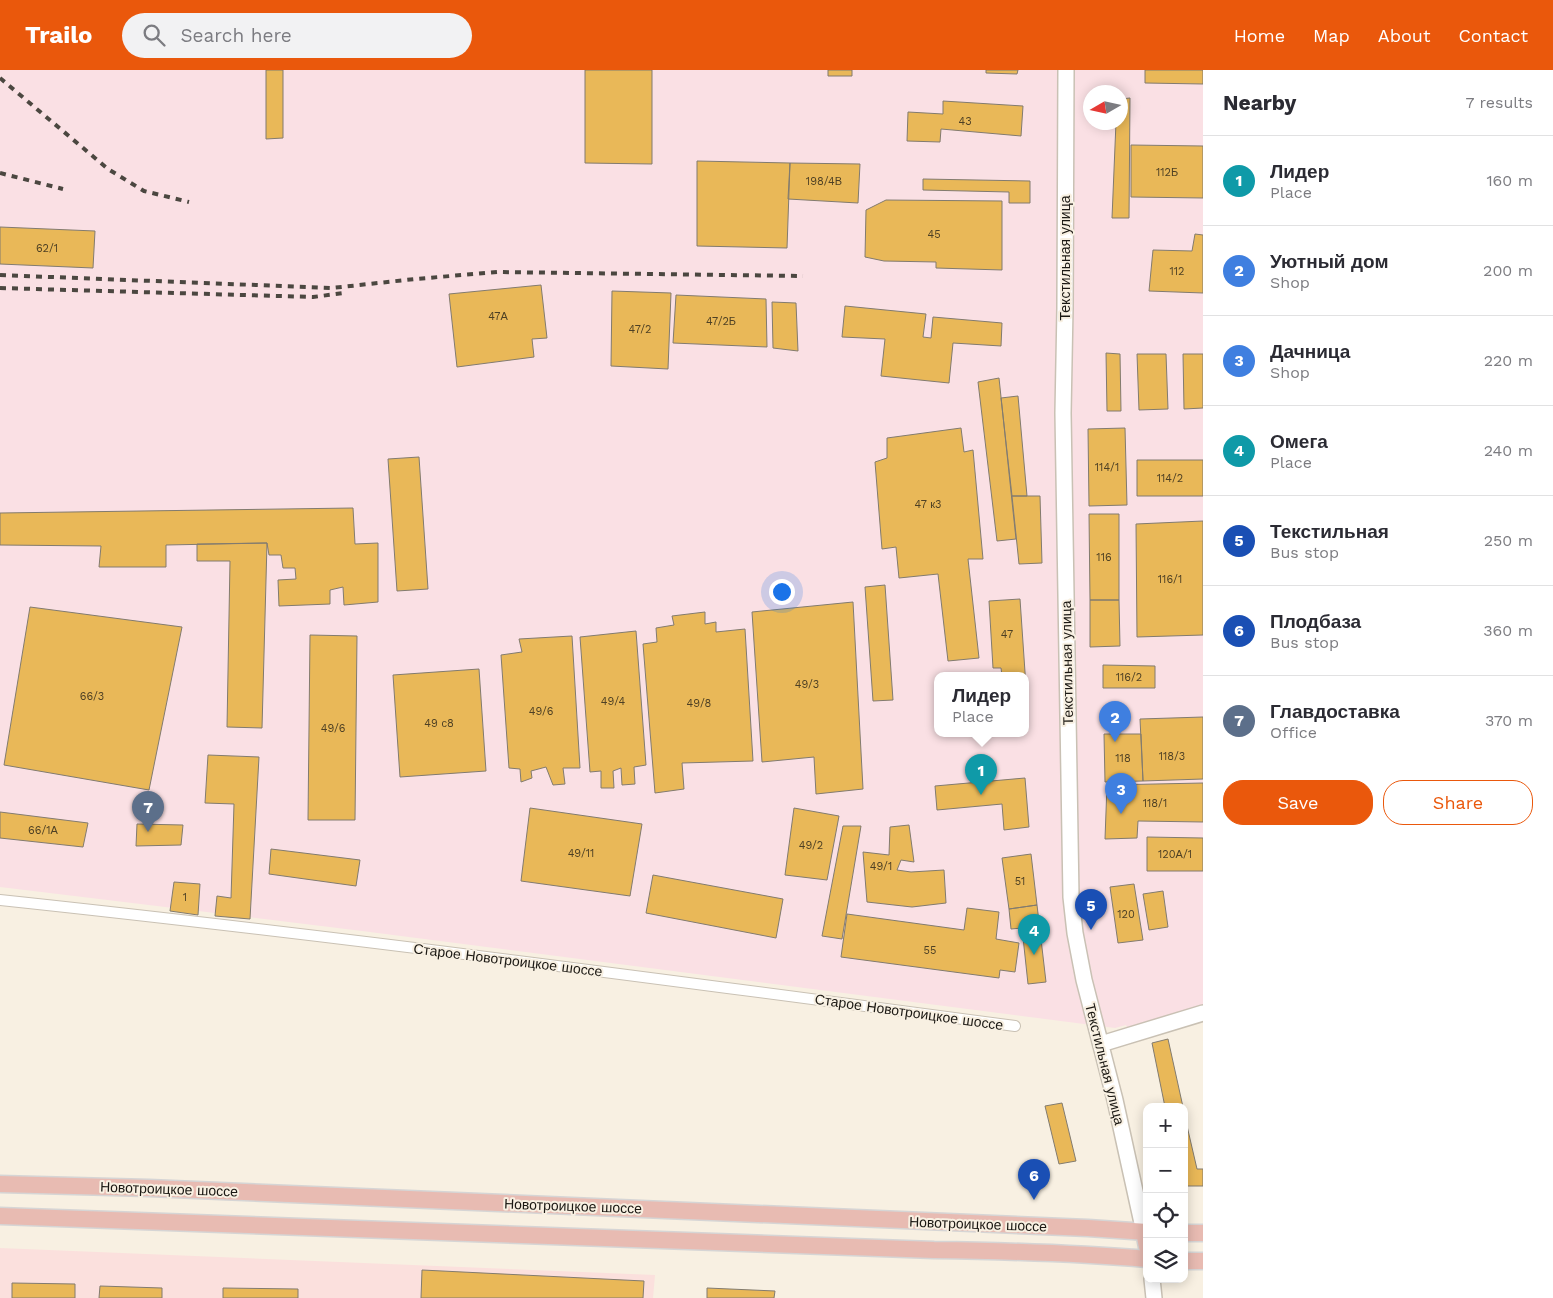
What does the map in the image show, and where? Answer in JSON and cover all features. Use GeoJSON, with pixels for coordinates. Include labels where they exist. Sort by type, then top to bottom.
{"type":"FeatureCollection","features":[{"type":"Feature","properties":{"kind":"main road","name":"Текстильная улица"},"geometry":{"type":"LineString","coordinates":[[1066,70],[1063,432],[1072,897],[1075,933],[1084,980],[1115,1100],[1143,1224]]}},
{"type":"Feature","properties":{"kind":"main road"},"geometry":{"type":"LineString","coordinates":[[1100,1044],[1203,1013]]}},
{"type":"Feature","properties":{"kind":"main road","name":"Новотроицкое шоссе"},"geometry":{"type":"LineString","coordinates":[[0,1184],[149,1188],[1088,1228],[1143,1237]]}},
{"type":"Feature","properties":{"kind":"main road","name":"Новотроицкое шоссе"},"geometry":{"type":"LineString","coordinates":[[0,1216],[1018,1252],[1143,1259]]}},
{"type":"Feature","properties":{"kind":"main road"},"geometry":{"type":"LineString","coordinates":[[1188,1233],[1203,1233]]}},
{"type":"Feature","properties":{"kind":"main road"},"geometry":{"type":"LineString","coordinates":[[1188,1261],[1203,1261]]}},
{"type":"Feature","properties":{"kind":"main road"},"geometry":{"type":"LineString","coordinates":[[1152,1283],[1154,1298]]}},
{"type":"Feature","properties":{"kind":"street","name":"Старое Новотроицкое шоссе"},"geometry":{"type":"LineString","coordinates":[[0,900],[525,961],[1014,1026]]}},
{"type":"Feature","properties":{"kind":"shaded area"},"geometry":{"type":"Polygon","coordinates":[[[0,70],[1203,70],[1203,1007],[1128,1030],[1126,1025],[1115,1028],[362,931],[0,887],[0,70]]]}},
{"type":"Feature","properties":{"kind":"shaded area"},"geometry":{"type":"Polygon","coordinates":[[[0,1248],[655,1275],[653,1298],[0,1298],[0,1248]]]}},
{"type":"Feature","properties":{"kind":"building"},"geometry":{"type":"Polygon","coordinates":[[[266,70],[283,70],[283,138],[266,139],[266,70]]]}},
{"type":"Feature","properties":{"kind":"building"},"geometry":{"type":"Polygon","coordinates":[[[585,70],[652,70],[652,164],[585,163],[585,70]]]}},
{"type":"Feature","properties":{"kind":"building"},"geometry":{"type":"Polygon","coordinates":[[[828,70],[852,70],[852,76],[828,76],[828,70]]]}},
{"type":"Feature","properties":{"kind":"building"},"geometry":{"type":"Polygon","coordinates":[[[986,70],[1018,70],[1017,74],[986,73],[986,70]]]}},
{"type":"Feature","properties":{"kind":"building"},"geometry":{"type":"Polygon","coordinates":[[[1145,70],[1203,70],[1203,84],[1145,83],[1145,70]]]}},
{"type":"Feature","properties":{"kind":"building"},"geometry":{"type":"Polygon","coordinates":[[[1128,98],[1130,98],[1129,218],[1112,218],[1116,130],[1128,130],[1128,98]]]}},
{"type":"Feature","properties":{"kind":"building"},"geometry":{"type":"Polygon","coordinates":[[[943,101],[1023,106],[1021,136],[941,129],[940,142],[907,141],[908,112],[943,114],[943,101]]]}},
{"type":"Feature","properties":{"kind":"building"},"geometry":{"type":"Polygon","coordinates":[[[1131,145],[1203,146],[1203,198],[1131,197],[1131,145]]]}},
{"type":"Feature","properties":{"kind":"building"},"geometry":{"type":"Polygon","coordinates":[[[697,161],[790,163],[787,248],[697,246],[697,161]]]}},
{"type":"Feature","properties":{"kind":"building"},"geometry":{"type":"Polygon","coordinates":[[[790,163],[860,164],[858,203],[788,199],[790,163]]]}},
{"type":"Feature","properties":{"kind":"building"},"geometry":{"type":"Polygon","coordinates":[[[923,179],[1030,181],[1030,203],[1009,203],[1009,192],[923,190],[923,179]]]}},
{"type":"Feature","properties":{"kind":"building"},"geometry":{"type":"Polygon","coordinates":[[[886,200],[1002,201],[1002,270],[936,268],[936,262],[884,261],[865,257],[866,210],[886,200]]]}},
{"type":"Feature","properties":{"kind":"building"},"geometry":{"type":"Polygon","coordinates":[[[0,227],[95,231],[93,268],[0,264],[0,227]]]}},
{"type":"Feature","properties":{"kind":"building"},"geometry":{"type":"Polygon","coordinates":[[[1195,234],[1203,235],[1203,293],[1149,291],[1153,250],[1192,251],[1195,234]]]}},
{"type":"Feature","properties":{"kind":"building"},"geometry":{"type":"Polygon","coordinates":[[[541,285],[547,338],[532,339],[534,357],[457,367],[449,294],[541,285]]]}},
{"type":"Feature","properties":{"kind":"building"},"geometry":{"type":"Polygon","coordinates":[[[612,291],[671,293],[668,369],[611,366],[612,291]]]}},
{"type":"Feature","properties":{"kind":"building"},"geometry":{"type":"Polygon","coordinates":[[[676,295],[766,299],[767,347],[673,343],[676,295]]]}},
{"type":"Feature","properties":{"kind":"building"},"geometry":{"type":"Polygon","coordinates":[[[772,302],[796,303],[798,351],[773,348],[772,302]]]}},
{"type":"Feature","properties":{"kind":"building"},"geometry":{"type":"Polygon","coordinates":[[[845,306],[926,314],[923,337],[931,338],[933,317],[1002,323],[1001,346],[953,343],[949,383],[881,376],[885,339],[842,337],[845,306]]]}},
{"type":"Feature","properties":{"kind":"building"},"geometry":{"type":"Polygon","coordinates":[[[1106,353],[1120,354],[1121,411],[1107,411],[1106,353]]]}},
{"type":"Feature","properties":{"kind":"building"},"geometry":{"type":"Polygon","coordinates":[[[1137,354],[1166,354],[1168,409],[1139,410],[1137,354]]]}},
{"type":"Feature","properties":{"kind":"building"},"geometry":{"type":"Polygon","coordinates":[[[1183,354],[1203,354],[1203,408],[1184,409],[1183,354]]]}},
{"type":"Feature","properties":{"kind":"building"},"geometry":{"type":"Polygon","coordinates":[[[999,378],[1016,539],[997,541],[978,382],[999,378]]]}},
{"type":"Feature","properties":{"kind":"building"},"geometry":{"type":"Polygon","coordinates":[[[1018,396],[1027,496],[1012,496],[1001,398],[1018,396]]]}},
{"type":"Feature","properties":{"kind":"building"},"geometry":{"type":"Polygon","coordinates":[[[961,428],[964,452],[973,450],[983,559],[968,559],[979,658],[948,661],[938,574],[899,578],[896,547],[882,549],[875,462],[887,458],[887,438],[961,428]]]}},
{"type":"Feature","properties":{"kind":"building"},"geometry":{"type":"Polygon","coordinates":[[[1125,428],[1127,505],[1089,506],[1088,429],[1125,428]]]}},
{"type":"Feature","properties":{"kind":"building"},"geometry":{"type":"Polygon","coordinates":[[[419,457],[428,589],[397,591],[388,459],[419,457]]]}},
{"type":"Feature","properties":{"kind":"building"},"geometry":{"type":"Polygon","coordinates":[[[1137,460],[1203,460],[1203,496],[1137,496],[1137,460]]]}},
{"type":"Feature","properties":{"kind":"building"},"geometry":{"type":"Polygon","coordinates":[[[1012,496],[1040,496],[1042,563],[1019,564],[1012,496]]]}},
{"type":"Feature","properties":{"kind":"building"},"geometry":{"type":"Polygon","coordinates":[[[353,508],[355,544],[378,543],[378,602],[344,605],[343,587],[330,590],[330,604],[279,606],[278,580],[296,579],[295,568],[283,568],[281,555],[269,555],[267,543],[166,545],[166,567],[99,567],[101,546],[0,545],[0,513],[353,508]]]}},
{"type":"Feature","properties":{"kind":"building"},"geometry":{"type":"Polygon","coordinates":[[[1089,514],[1119,514],[1119,600],[1090,600],[1089,514]]]}},
{"type":"Feature","properties":{"kind":"building"},"geometry":{"type":"Polygon","coordinates":[[[1203,521],[1203,635],[1137,637],[1136,524],[1203,521]]]}},
{"type":"Feature","properties":{"kind":"building"},"geometry":{"type":"Polygon","coordinates":[[[267,543],[262,728],[227,727],[230,561],[197,561],[197,544],[267,543]]]}},
{"type":"Feature","properties":{"kind":"building"},"geometry":{"type":"Polygon","coordinates":[[[885,585],[893,700],[873,701],[865,587],[885,585]]]}},
{"type":"Feature","properties":{"kind":"building"},"geometry":{"type":"Polygon","coordinates":[[[1020,599],[1025,672],[1002,672],[1001,668],[993,668],[989,601],[1020,599]]]}},
{"type":"Feature","properties":{"kind":"building"},"geometry":{"type":"Polygon","coordinates":[[[1090,600],[1119,600],[1120,646],[1090,647],[1090,600]]]}},
{"type":"Feature","properties":{"kind":"building"},"geometry":{"type":"Polygon","coordinates":[[[853,602],[863,789],[816,794],[814,757],[762,762],[752,612],[853,602]]]}},
{"type":"Feature","properties":{"kind":"building"},"geometry":{"type":"Polygon","coordinates":[[[30,607],[182,627],[149,790],[4,765],[30,607]]]}},
{"type":"Feature","properties":{"kind":"building"},"geometry":{"type":"Polygon","coordinates":[[[705,612],[705,624],[716,622],[716,632],[745,629],[753,761],[682,763],[684,789],[655,793],[643,644],[657,642],[656,628],[674,625],[672,616],[705,612]]]}},
{"type":"Feature","properties":{"kind":"building"},"geometry":{"type":"Polygon","coordinates":[[[636,631],[646,765],[634,767],[635,784],[622,785],[621,768],[613,771],[614,788],[601,788],[601,771],[590,772],[580,637],[636,631]]]}},
{"type":"Feature","properties":{"kind":"building"},"geometry":{"type":"Polygon","coordinates":[[[310,635],[357,636],[355,820],[308,820],[310,635]]]}},
{"type":"Feature","properties":{"kind":"building"},"geometry":{"type":"Polygon","coordinates":[[[572,636],[580,768],[563,768],[565,784],[553,785],[546,767],[531,771],[532,778],[521,782],[520,769],[509,768],[501,655],[522,652],[519,639],[572,636]]]}},
{"type":"Feature","properties":{"kind":"building"},"geometry":{"type":"Polygon","coordinates":[[[1103,665],[1155,666],[1155,688],[1103,688],[1103,665]]]}},
{"type":"Feature","properties":{"kind":"building"},"geometry":{"type":"Polygon","coordinates":[[[479,669],[486,771],[400,777],[393,675],[479,669]]]}},
{"type":"Feature","properties":{"kind":"building"},"geometry":{"type":"Polygon","coordinates":[[[1203,717],[1203,779],[1143,781],[1140,719],[1203,717]]]}},
{"type":"Feature","properties":{"kind":"building"},"geometry":{"type":"Polygon","coordinates":[[[1104,734],[1141,734],[1143,781],[1105,782],[1104,734]]]}},
{"type":"Feature","properties":{"kind":"building"},"geometry":{"type":"Polygon","coordinates":[[[208,755],[259,757],[250,919],[215,916],[217,896],[231,898],[234,804],[205,803],[208,755]]]}},
{"type":"Feature","properties":{"kind":"building"},"geometry":{"type":"Polygon","coordinates":[[[1025,778],[1029,827],[1004,830],[1002,804],[937,810],[935,786],[1025,778]]]}},
{"type":"Feature","properties":{"kind":"building"},"geometry":{"type":"Polygon","coordinates":[[[1203,783],[1203,822],[1138,821],[1137,838],[1105,839],[1107,785],[1203,783]]]}},
{"type":"Feature","properties":{"kind":"building"},"geometry":{"type":"Polygon","coordinates":[[[530,808],[642,824],[630,896],[521,881],[530,808]]]}},
{"type":"Feature","properties":{"kind":"building"},"geometry":{"type":"Polygon","coordinates":[[[794,808],[839,816],[827,880],[785,875],[794,808]]]}},
{"type":"Feature","properties":{"kind":"building"},"geometry":{"type":"Polygon","coordinates":[[[0,812],[88,823],[83,847],[0,838],[0,812]]]}},
{"type":"Feature","properties":{"kind":"building"},"geometry":{"type":"Polygon","coordinates":[[[137,824],[183,825],[181,845],[136,846],[137,824]]]}},
{"type":"Feature","properties":{"kind":"building"},"geometry":{"type":"Polygon","coordinates":[[[909,825],[914,862],[901,860],[897,870],[911,872],[944,870],[946,903],[912,907],[867,902],[863,852],[889,855],[890,827],[909,825]]]}},
{"type":"Feature","properties":{"kind":"building"},"geometry":{"type":"Polygon","coordinates":[[[843,826],[861,826],[842,939],[822,936],[843,826]]]}},
{"type":"Feature","properties":{"kind":"building"},"geometry":{"type":"Polygon","coordinates":[[[1147,837],[1203,838],[1203,871],[1147,871],[1147,837]]]}},
{"type":"Feature","properties":{"kind":"building"},"geometry":{"type":"Polygon","coordinates":[[[271,849],[360,860],[356,886],[269,874],[271,849]]]}},
{"type":"Feature","properties":{"kind":"building"},"geometry":{"type":"Polygon","coordinates":[[[1031,854],[1037,905],[1009,909],[1002,858],[1031,854]]]}},
{"type":"Feature","properties":{"kind":"building"},"geometry":{"type":"Polygon","coordinates":[[[653,875],[783,899],[776,938],[646,913],[653,875]]]}},
{"type":"Feature","properties":{"kind":"building"},"geometry":{"type":"Polygon","coordinates":[[[174,882],[200,884],[198,915],[170,911],[174,882]]]}},
{"type":"Feature","properties":{"kind":"building"},"geometry":{"type":"Polygon","coordinates":[[[1134,884],[1143,940],[1118,943],[1110,887],[1134,884]]]}},
{"type":"Feature","properties":{"kind":"building"},"geometry":{"type":"Polygon","coordinates":[[[1163,891],[1168,927],[1149,930],[1143,894],[1163,891]]]}},
{"type":"Feature","properties":{"kind":"building"},"geometry":{"type":"Polygon","coordinates":[[[1037,905],[1046,982],[1028,984],[1022,928],[1011,929],[1009,909],[1037,905]]]}},
{"type":"Feature","properties":{"kind":"building"},"geometry":{"type":"Polygon","coordinates":[[[967,908],[999,912],[996,939],[1019,943],[1015,972],[1000,970],[999,978],[841,957],[847,914],[964,930],[967,908]]]}},
{"type":"Feature","properties":{"kind":"building"},"geometry":{"type":"Polygon","coordinates":[[[1168,1039],[1182,1103],[1164,1103],[1152,1043],[1168,1039]]]}},
{"type":"Feature","properties":{"kind":"building"},"geometry":{"type":"Polygon","coordinates":[[[1062,1103],[1076,1161],[1059,1164],[1045,1106],[1062,1103]]]}},
{"type":"Feature","properties":{"kind":"building"},"geometry":{"type":"Polygon","coordinates":[[[1188,1130],[1197,1169],[1203,1169],[1203,1186],[1188,1186],[1188,1130]]]}},
{"type":"Feature","properties":{"kind":"building"},"geometry":{"type":"Polygon","coordinates":[[[422,1270],[644,1281],[643,1298],[421,1298],[422,1270]]]}},
{"type":"Feature","properties":{"kind":"building"},"geometry":{"type":"Polygon","coordinates":[[[12,1283],[75,1284],[75,1298],[12,1298],[12,1283]]]}},
{"type":"Feature","properties":{"kind":"building"},"geometry":{"type":"Polygon","coordinates":[[[100,1286],[162,1288],[162,1298],[99,1298],[100,1286]]]}},
{"type":"Feature","properties":{"kind":"building"},"geometry":{"type":"Polygon","coordinates":[[[223,1288],[298,1289],[298,1298],[223,1298],[223,1288]]]}},
{"type":"Feature","properties":{"kind":"building"},"geometry":{"type":"Polygon","coordinates":[[[707,1288],[775,1291],[774,1298],[707,1298],[707,1288]]]}},
{"type":"Feature","properties":{"kind":"railway"},"geometry":{"type":"LineString","coordinates":[[0,78],[108,169],[144,191],[189,202]]}},
{"type":"Feature","properties":{"kind":"railway"},"geometry":{"type":"LineString","coordinates":[[0,173],[63,189]]}},
{"type":"Feature","properties":{"kind":"railway"},"geometry":{"type":"LineString","coordinates":[[0,275],[332,288],[498,272],[803,276]]}},
{"type":"Feature","properties":{"kind":"railway"},"geometry":{"type":"LineString","coordinates":[[0,288],[313,297],[344,293]]}},
{"type":"Feature","properties":{"kind":"place","name":"Уютный дом"},"geometry":{"type":"Point","coordinates":[1115,742]}},
{"type":"Feature","properties":{"kind":"place","name":"Лидер"},"geometry":{"type":"Point","coordinates":[981,795]}},
{"type":"Feature","properties":{"kind":"place","name":"Дачница"},"geometry":{"type":"Point","coordinates":[1121,814]}},
{"type":"Feature","properties":{"kind":"place","name":"Главдоставка"},"geometry":{"type":"Point","coordinates":[148,832]}},
{"type":"Feature","properties":{"kind":"place","name":"Текстильная"},"geometry":{"type":"Point","coordinates":[1091,930]}},
{"type":"Feature","properties":{"kind":"place","name":"Омега"},"geometry":{"type":"Point","coordinates":[1034,955]}},
{"type":"Feature","properties":{"kind":"place","name":"Плодбаза"},"geometry":{"type":"Point","coordinates":[1034,1200]}}]}
